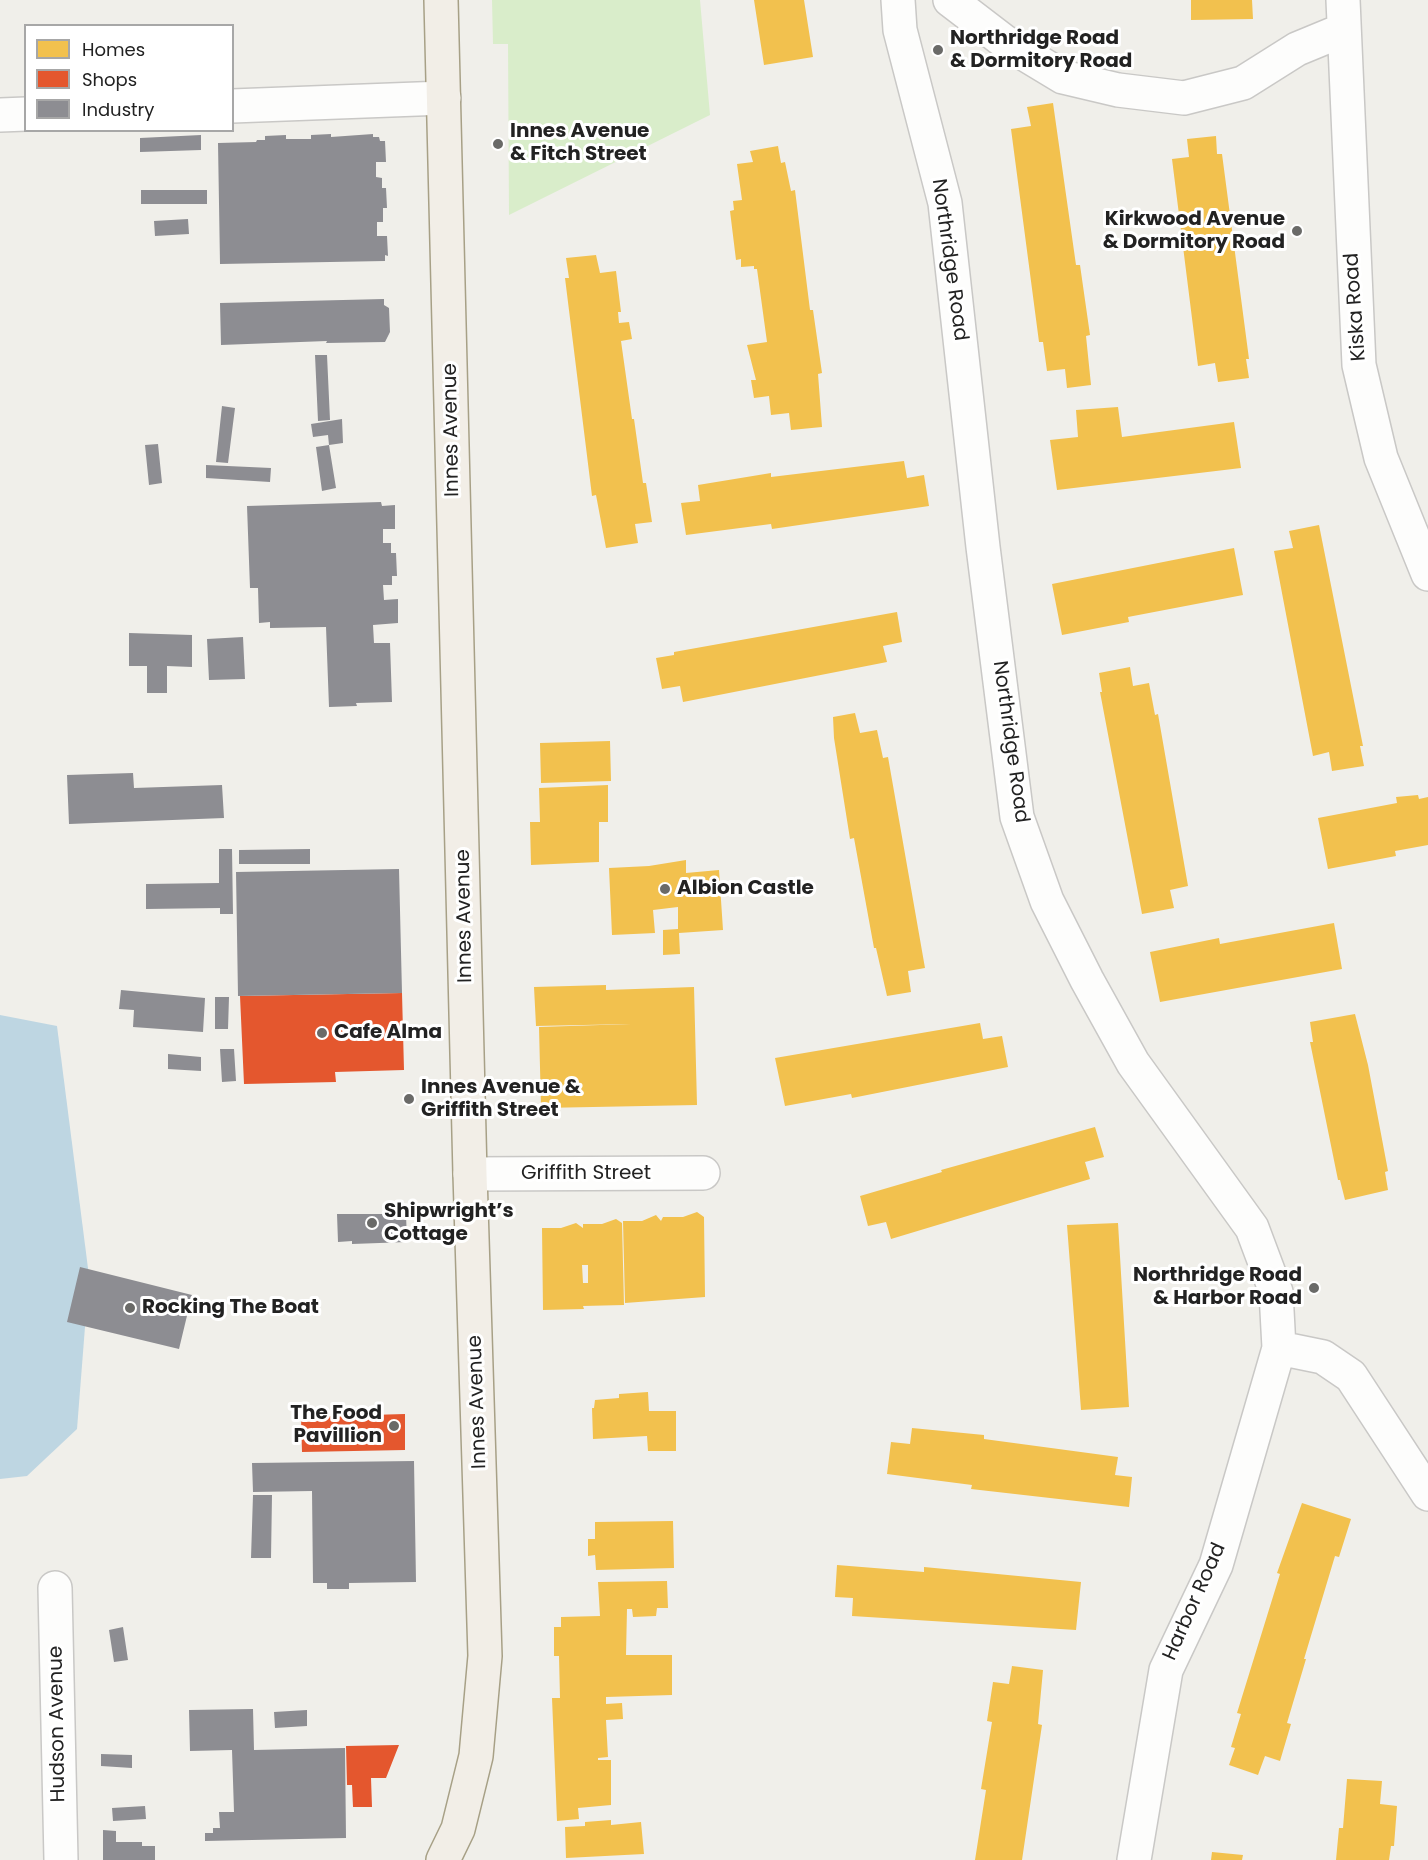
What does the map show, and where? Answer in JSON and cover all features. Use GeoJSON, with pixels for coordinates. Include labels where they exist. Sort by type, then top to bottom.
{"type":"FeatureCollection","features":[{"type":"Feature","properties":{"kind":"main road","name":"Innes Avenue"},"geometry":{"type":"LineString","coordinates":[[441,0],[470,1174],[485,1656],[476,1756],[458,1829],[443,1860]]}},
{"type":"Feature","properties":{"kind":"main road"},"geometry":{"type":"LineString","coordinates":[[458,1829],[471,1860]]}},
{"type":"Feature","properties":{"kind":"street","name":"Northridge Road"},"geometry":{"type":"LineString","coordinates":[[898,0],[900,30],[945,203],[982,547],[1017,817],[1047,901],[1133,1063],[1252,1228],[1276,1292],[1279,1348]]}},
{"type":"Feature","properties":{"kind":"street"},"geometry":{"type":"LineString","coordinates":[[950,0],[1005,42],[1063,77],[1118,90],[1184,98],[1243,83],[1298,49],[1343,15]]}},
{"type":"Feature","properties":{"kind":"street","name":"Kiska Road"},"geometry":{"type":"LineString","coordinates":[[1343,15],[1359,365],[1381,459],[1428,574]]}},
{"type":"Feature","properties":{"kind":"street"},"geometry":{"type":"LineString","coordinates":[[234,106],[444,98]]}},
{"type":"Feature","properties":{"kind":"street"},"geometry":{"type":"LineString","coordinates":[[0,115],[24,114]]}},
{"type":"Feature","properties":{"kind":"street","name":"Griffith Street"},"geometry":{"type":"LineString","coordinates":[[470,1174],[703,1173]]}},
{"type":"Feature","properties":{"kind":"street"},"geometry":{"type":"LineString","coordinates":[[1279,1348],[1323,1356],[1351,1376],[1428,1494]]}},
{"type":"Feature","properties":{"kind":"street","name":"Harbor Road"},"geometry":{"type":"LineString","coordinates":[[1134,1860],[1166,1670],[1216,1564],[1279,1348]]}},
{"type":"Feature","properties":{"kind":"street","name":"Hudson Avenue"},"geometry":{"type":"LineString","coordinates":[[55,1587],[61,1860]]}},
{"type":"Feature","properties":{"kind":"green space"},"geometry":{"type":"Polygon","coordinates":[[[492,0],[700,0],[710,115],[509,215],[508,44],[493,44],[492,0]]]}},
{"type":"Feature","properties":{"kind":"water"},"geometry":{"type":"Polygon","coordinates":[[[0,1015],[57,1026],[89,1276],[77,1429],[27,1476],[0,1479],[0,1015]]]}},
{"type":"Feature","properties":{"kind":"building: Homes"},"geometry":{"type":"Polygon","coordinates":[[[754,0],[804,0],[813,57],[764,65],[754,0]]]}},
{"type":"Feature","properties":{"kind":"building: Homes"},"geometry":{"type":"Polygon","coordinates":[[[1191,0],[1252,0],[1253,19],[1191,20],[1191,0]]]}},
{"type":"Feature","properties":{"kind":"building: Homes"},"geometry":{"type":"Polygon","coordinates":[[[1053,103],[1076,265],[1080,265],[1090,335],[1086,336],[1091,385],[1067,388],[1065,369],[1047,371],[1043,342],[1039,342],[1011,129],[1031,126],[1027,107],[1053,103]]]}},
{"type":"Feature","properties":{"kind":"building: Homes"},"geometry":{"type":"Polygon","coordinates":[[[1216,136],[1217,154],[1222,154],[1249,359],[1246,359],[1249,378],[1218,382],[1215,363],[1198,366],[1172,159],[1189,157],[1187,139],[1216,136]]]}},
{"type":"Feature","properties":{"kind":"building: Homes"},"geometry":{"type":"Polygon","coordinates":[[[778,146],[781,163],[785,162],[791,191],[795,190],[810,310],[813,310],[822,373],[818,374],[822,427],[791,430],[789,413],[771,415],[769,396],[754,398],[751,380],[756,380],[747,345],[767,342],[757,269],[754,269],[754,266],[741,267],[741,259],[736,260],[730,211],[734,210],[733,201],[742,200],[737,164],[753,162],[750,151],[778,146]]]}},
{"type":"Feature","properties":{"kind":"building: Homes"},"geometry":{"type":"Polygon","coordinates":[[[596,255],[600,273],[616,271],[621,312],[618,312],[619,323],[629,322],[632,339],[621,341],[632,419],[634,419],[643,483],[646,483],[652,522],[635,524],[638,543],[606,548],[596,495],[592,496],[565,278],[569,278],[566,258],[596,255]]]}},
{"type":"Feature","properties":{"kind":"building: Homes"},"geometry":{"type":"Polygon","coordinates":[[[1118,407],[1122,437],[1234,422],[1241,468],[1057,490],[1050,440],[1078,437],[1076,410],[1118,407]]]}},
{"type":"Feature","properties":{"kind":"building: Homes"},"geometry":{"type":"Polygon","coordinates":[[[904,461],[907,478],[924,475],[929,506],[772,529],[771,524],[686,535],[681,503],[700,501],[698,485],[771,473],[771,477],[904,461]]]}},
{"type":"Feature","properties":{"kind":"building: Homes"},"geometry":{"type":"Polygon","coordinates":[[[1319,525],[1363,746],[1360,746],[1364,766],[1332,771],[1329,752],[1313,756],[1274,551],[1293,548],[1289,531],[1319,525]]]}},
{"type":"Feature","properties":{"kind":"building: Homes"},"geometry":{"type":"Polygon","coordinates":[[[1234,548],[1243,595],[1128,617],[1129,622],[1062,635],[1052,584],[1234,548]]]}},
{"type":"Feature","properties":{"kind":"building: Homes"},"geometry":{"type":"Polygon","coordinates":[[[897,612],[902,642],[883,646],[887,662],[683,702],[680,686],[662,689],[656,658],[674,655],[674,652],[897,612]]]}},
{"type":"Feature","properties":{"kind":"building: Homes"},"geometry":{"type":"Polygon","coordinates":[[[1130,667],[1133,686],[1149,683],[1155,715],[1158,714],[1188,886],[1170,890],[1174,908],[1142,914],[1100,692],[1102,692],[1099,673],[1130,667]]]}},
{"type":"Feature","properties":{"kind":"building: Homes"},"geometry":{"type":"Polygon","coordinates":[[[855,713],[860,733],[877,730],[883,758],[888,757],[925,968],[908,971],[911,992],[887,996],[876,948],[874,948],[854,838],[850,839],[834,738],[833,717],[855,713]]]}},
{"type":"Feature","properties":{"kind":"building: Homes"},"geometry":{"type":"Polygon","coordinates":[[[610,741],[611,781],[541,783],[540,743],[610,741]]]}},
{"type":"Feature","properties":{"kind":"building: Homes"},"geometry":{"type":"Polygon","coordinates":[[[608,785],[608,822],[599,822],[599,862],[531,865],[530,822],[540,822],[539,788],[608,785]]]}},
{"type":"Feature","properties":{"kind":"building: Homes"},"geometry":{"type":"Polygon","coordinates":[[[1418,795],[1419,799],[1428,797],[1428,845],[1395,851],[1396,856],[1328,869],[1318,818],[1397,803],[1396,797],[1418,795]]]}},
{"type":"Feature","properties":{"kind":"building: Homes","name":"Albion Castle"},"geometry":{"type":"Polygon","coordinates":[[[686,860],[686,873],[719,870],[723,930],[679,933],[680,954],[663,955],[663,930],[678,929],[678,907],[653,910],[655,933],[612,935],[609,868],[649,866],[686,860]]]}},
{"type":"Feature","properties":{"kind":"building: Homes"},"geometry":{"type":"Polygon","coordinates":[[[1334,923],[1342,969],[1160,1002],[1150,952],[1219,938],[1220,944],[1334,923]]]}},
{"type":"Feature","properties":{"kind":"building: Homes"},"geometry":{"type":"Polygon","coordinates":[[[606,985],[606,990],[694,987],[697,1105],[541,1108],[539,1027],[631,1024],[536,1026],[534,987],[606,985]]]}},
{"type":"Feature","properties":{"kind":"building: Homes"},"geometry":{"type":"Polygon","coordinates":[[[1355,1014],[1368,1065],[1388,1171],[1385,1172],[1388,1190],[1345,1200],[1340,1180],[1338,1180],[1310,1042],[1313,1042],[1310,1022],[1355,1014]]]}},
{"type":"Feature","properties":{"kind":"building: Homes"},"geometry":{"type":"Polygon","coordinates":[[[980,1023],[983,1039],[1002,1036],[1008,1067],[852,1098],[851,1094],[785,1106],[775,1058],[980,1023]]]}},
{"type":"Feature","properties":{"kind":"building: Homes"},"geometry":{"type":"Polygon","coordinates":[[[1095,1127],[1104,1157],[1085,1162],[1090,1179],[891,1239],[886,1222],[868,1226],[860,1196],[942,1172],[941,1170],[1095,1127]]]}},
{"type":"Feature","properties":{"kind":"building: Homes"},"geometry":{"type":"Polygon","coordinates":[[[697,1212],[704,1217],[705,1297],[625,1303],[623,1221],[642,1221],[656,1215],[661,1221],[663,1217],[683,1217],[697,1212]]]}},
{"type":"Feature","properties":{"kind":"building: Homes"},"geometry":{"type":"Polygon","coordinates":[[[616,1219],[622,1223],[624,1305],[543,1310],[542,1228],[561,1228],[576,1223],[583,1228],[583,1224],[602,1224],[616,1219]],[[582,1265],[583,1283],[588,1283],[588,1265],[582,1265]]]}},
{"type":"Feature","properties":{"kind":"building: Homes"},"geometry":{"type":"Polygon","coordinates":[[[1118,1223],[1129,1407],[1081,1410],[1067,1225],[1118,1223]]]}},
{"type":"Feature","properties":{"kind":"building: Homes"},"geometry":{"type":"Polygon","coordinates":[[[648,1392],[649,1411],[676,1411],[676,1451],[648,1451],[647,1436],[593,1439],[592,1408],[594,1408],[595,1400],[619,1398],[619,1394],[648,1392]]]}},
{"type":"Feature","properties":{"kind":"building: Homes"},"geometry":{"type":"Polygon","coordinates":[[[912,1428],[984,1435],[984,1439],[1118,1457],[1115,1475],[1132,1477],[1129,1507],[971,1489],[972,1485],[887,1474],[891,1442],[910,1444],[912,1428]]]}},
{"type":"Feature","properties":{"kind":"building: Homes"},"geometry":{"type":"Polygon","coordinates":[[[1302,1503],[1351,1519],[1339,1557],[1335,1556],[1304,1659],[1306,1659],[1287,1723],[1291,1724],[1280,1761],[1265,1756],[1258,1775],[1229,1765],[1235,1748],[1231,1747],[1241,1714],[1237,1713],[1280,1574],[1277,1573],[1302,1503]]]}},
{"type":"Feature","properties":{"kind":"building: Homes"},"geometry":{"type":"Polygon","coordinates":[[[673,1521],[674,1568],[596,1570],[595,1555],[588,1556],[588,1539],[595,1539],[595,1522],[673,1521]]]}},
{"type":"Feature","properties":{"kind":"building: Homes"},"geometry":{"type":"Polygon","coordinates":[[[837,1565],[924,1572],[924,1567],[1081,1582],[1076,1630],[852,1616],[853,1598],[835,1597],[837,1565]]]}},
{"type":"Feature","properties":{"kind":"building: Homes"},"geometry":{"type":"Polygon","coordinates":[[[667,1581],[668,1608],[657,1608],[656,1616],[633,1617],[632,1609],[627,1609],[626,1655],[672,1655],[672,1695],[606,1697],[606,1704],[622,1703],[623,1719],[606,1720],[608,1757],[598,1758],[598,1760],[611,1760],[611,1805],[578,1808],[579,1819],[557,1821],[552,1698],[560,1698],[559,1656],[554,1656],[554,1627],[561,1627],[561,1617],[600,1616],[598,1582],[667,1581]]]}},
{"type":"Feature","properties":{"kind":"building: Homes"},"geometry":{"type":"Polygon","coordinates":[[[1012,1666],[1043,1670],[1038,1724],[1042,1725],[1022,1860],[975,1860],[986,1790],[981,1789],[992,1722],[987,1721],[993,1682],[1009,1684],[1012,1666]]]}},
{"type":"Feature","properties":{"kind":"building: Homes"},"geometry":{"type":"Polygon","coordinates":[[[1347,1779],[1382,1781],[1380,1804],[1397,1806],[1394,1846],[1391,1846],[1389,1860],[1336,1860],[1339,1828],[1343,1828],[1347,1779]]]}},
{"type":"Feature","properties":{"kind":"building: Homes"},"geometry":{"type":"Polygon","coordinates":[[[611,1820],[611,1825],[641,1822],[644,1854],[566,1858],[565,1827],[585,1826],[585,1822],[611,1820]]]}},
{"type":"Feature","properties":{"kind":"building: Homes"},"geometry":{"type":"Polygon","coordinates":[[[1212,1852],[1243,1855],[1242,1860],[1211,1860],[1212,1852]]]}},
{"type":"Feature","properties":{"kind":"building: Shops","name":"Cafe Alma"},"geometry":{"type":"Polygon","coordinates":[[[402,993],[404,1070],[335,1072],[336,1082],[244,1084],[240,996],[402,993]]]}},
{"type":"Feature","properties":{"kind":"building: Shops"},"geometry":{"type":"Polygon","coordinates":[[[405,1414],[405,1450],[302,1452],[301,1417],[405,1414]]]}},
{"type":"Feature","properties":{"kind":"building: Shops"},"geometry":{"type":"Polygon","coordinates":[[[399,1745],[386,1778],[371,1778],[372,1807],[353,1807],[352,1785],[347,1785],[346,1746],[399,1745]]]}},
{"type":"Feature","properties":{"kind":"building: Industry"},"geometry":{"type":"Polygon","coordinates":[[[331,134],[331,137],[373,134],[373,137],[379,137],[380,141],[385,141],[386,162],[376,162],[376,177],[382,178],[382,188],[386,188],[387,208],[383,208],[383,222],[377,222],[377,236],[387,236],[388,256],[385,255],[385,261],[220,264],[218,143],[256,142],[265,140],[265,136],[286,135],[286,139],[311,139],[311,135],[331,134]]]}},
{"type":"Feature","properties":{"kind":"building: Industry"},"geometry":{"type":"Polygon","coordinates":[[[201,135],[201,150],[140,152],[140,138],[201,135]]]}},
{"type":"Feature","properties":{"kind":"building: Industry"},"geometry":{"type":"Polygon","coordinates":[[[141,190],[207,190],[207,204],[141,204],[141,190]]]}},
{"type":"Feature","properties":{"kind":"building: Industry"},"geometry":{"type":"Polygon","coordinates":[[[188,219],[189,234],[155,236],[154,221],[188,219]]]}},
{"type":"Feature","properties":{"kind":"building: Industry"},"geometry":{"type":"Polygon","coordinates":[[[384,299],[384,305],[389,308],[390,332],[385,342],[326,343],[327,341],[221,345],[220,303],[384,299]]]}},
{"type":"Feature","properties":{"kind":"building: Industry"},"geometry":{"type":"Polygon","coordinates":[[[315,355],[327,355],[330,420],[318,421],[315,355]]]}},
{"type":"Feature","properties":{"kind":"building: Industry"},"geometry":{"type":"Polygon","coordinates":[[[222,406],[235,408],[228,463],[216,462],[222,406]]]}},
{"type":"Feature","properties":{"kind":"building: Industry"},"geometry":{"type":"Polygon","coordinates":[[[342,419],[343,443],[329,445],[328,435],[313,437],[311,424],[342,419]]]}},
{"type":"Feature","properties":{"kind":"building: Industry"},"geometry":{"type":"Polygon","coordinates":[[[158,444],[162,483],[149,485],[145,445],[158,444]]]}},
{"type":"Feature","properties":{"kind":"building: Industry"},"geometry":{"type":"Polygon","coordinates":[[[329,445],[336,488],[322,491],[316,447],[329,445]]]}},
{"type":"Feature","properties":{"kind":"building: Industry"},"geometry":{"type":"Polygon","coordinates":[[[206,465],[271,468],[270,482],[206,478],[206,465]]]}},
{"type":"Feature","properties":{"kind":"building: Industry"},"geometry":{"type":"Polygon","coordinates":[[[381,502],[382,506],[395,505],[395,529],[383,529],[383,543],[391,543],[391,553],[396,553],[397,576],[392,576],[392,585],[383,585],[384,600],[398,599],[398,623],[373,625],[374,643],[390,643],[392,702],[356,703],[357,706],[329,707],[326,627],[270,628],[270,622],[259,623],[258,588],[250,588],[247,506],[381,502]]]}},
{"type":"Feature","properties":{"kind":"building: Industry"},"geometry":{"type":"Polygon","coordinates":[[[129,633],[192,635],[192,667],[167,666],[167,693],[147,693],[147,666],[129,666],[129,633]]]}},
{"type":"Feature","properties":{"kind":"building: Industry"},"geometry":{"type":"Polygon","coordinates":[[[243,637],[245,679],[209,680],[207,639],[243,637]]]}},
{"type":"Feature","properties":{"kind":"building: Industry"},"geometry":{"type":"Polygon","coordinates":[[[133,773],[134,788],[222,785],[224,818],[69,824],[67,775],[133,773]]]}},
{"type":"Feature","properties":{"kind":"building: Industry"},"geometry":{"type":"Polygon","coordinates":[[[219,849],[232,849],[233,914],[220,914],[220,908],[146,909],[146,884],[219,883],[219,849]]]}},
{"type":"Feature","properties":{"kind":"building: Industry"},"geometry":{"type":"Polygon","coordinates":[[[310,849],[310,864],[239,864],[239,850],[310,849]]]}},
{"type":"Feature","properties":{"kind":"building: Industry"},"geometry":{"type":"Polygon","coordinates":[[[399,869],[402,993],[238,996],[236,872],[399,869]]]}},
{"type":"Feature","properties":{"kind":"building: Industry"},"geometry":{"type":"Polygon","coordinates":[[[121,990],[205,998],[203,1032],[133,1027],[134,1010],[119,1009],[121,990]]]}},
{"type":"Feature","properties":{"kind":"building: Industry"},"geometry":{"type":"Polygon","coordinates":[[[215,997],[229,997],[228,1029],[215,1029],[215,997]]]}},
{"type":"Feature","properties":{"kind":"building: Industry"},"geometry":{"type":"Polygon","coordinates":[[[220,1049],[234,1049],[236,1081],[222,1082],[220,1049]]]}},
{"type":"Feature","properties":{"kind":"building: Industry"},"geometry":{"type":"Polygon","coordinates":[[[168,1054],[201,1057],[201,1071],[168,1069],[168,1054]]]}},
{"type":"Feature","properties":{"kind":"building: Industry","name":"Shipwright’s Cottage"},"geometry":{"type":"Polygon","coordinates":[[[337,1214],[406,1214],[407,1242],[352,1244],[352,1241],[338,1242],[337,1214]]]}},
{"type":"Feature","properties":{"kind":"building: Industry","name":"Rocking The Boat"},"geometry":{"type":"Polygon","coordinates":[[[80,1267],[192,1295],[179,1349],[67,1322],[80,1267]]]}},
{"type":"Feature","properties":{"kind":"building: Industry"},"geometry":{"type":"Polygon","coordinates":[[[414,1461],[416,1582],[349,1583],[349,1589],[327,1589],[327,1583],[313,1583],[312,1491],[253,1492],[252,1463],[414,1461]]]}},
{"type":"Feature","properties":{"kind":"building: Industry"},"geometry":{"type":"Polygon","coordinates":[[[253,1495],[272,1495],[271,1558],[251,1558],[253,1495]]]}},
{"type":"Feature","properties":{"kind":"building: Industry"},"geometry":{"type":"Polygon","coordinates":[[[123,1627],[128,1660],[114,1662],[109,1630],[123,1627]]]}},
{"type":"Feature","properties":{"kind":"building: Industry"},"geometry":{"type":"Polygon","coordinates":[[[253,1709],[254,1750],[345,1748],[346,1838],[205,1841],[205,1833],[213,1833],[213,1828],[220,1828],[219,1812],[234,1812],[232,1750],[190,1751],[189,1710],[253,1709]]]}},
{"type":"Feature","properties":{"kind":"building: Industry"},"geometry":{"type":"Polygon","coordinates":[[[307,1710],[307,1726],[275,1728],[274,1712],[307,1710]]]}},
{"type":"Feature","properties":{"kind":"building: Industry"},"geometry":{"type":"Polygon","coordinates":[[[101,1754],[132,1755],[132,1768],[101,1766],[101,1754]]]}},
{"type":"Feature","properties":{"kind":"building: Industry"},"geometry":{"type":"Polygon","coordinates":[[[145,1806],[146,1819],[113,1821],[112,1808],[145,1806]]]}},
{"type":"Feature","properties":{"kind":"building: Industry"},"geometry":{"type":"Polygon","coordinates":[[[103,1830],[116,1831],[116,1842],[142,1842],[142,1846],[155,1846],[155,1860],[103,1860],[103,1830]]]}},
{"type":"Feature","properties":{"kind":"place","name":"Northridge Road & Dormitory Road"},"geometry":{"type":"Point","coordinates":[938,50]}},
{"type":"Feature","properties":{"kind":"place","name":"Innes Avenue & Fitch Street"},"geometry":{"type":"Point","coordinates":[498,144]}},
{"type":"Feature","properties":{"kind":"place","name":"Kirkwood Avenue & Dormitory Road"},"geometry":{"type":"Point","coordinates":[1297,231]}},
{"type":"Feature","properties":{"kind":"place","name":"Albion Castle"},"geometry":{"type":"Point","coordinates":[665,889]}},
{"type":"Feature","properties":{"kind":"place","name":"Cafe Alma"},"geometry":{"type":"Point","coordinates":[322,1033]}},
{"type":"Feature","properties":{"kind":"place","name":"Innes Avenue & Griffith Street"},"geometry":{"type":"Point","coordinates":[409,1099]}},
{"type":"Feature","properties":{"kind":"place","name":"Shipwright’s Cottage"},"geometry":{"type":"Point","coordinates":[372,1223]}},
{"type":"Feature","properties":{"kind":"place","name":"Northridge Road & Harbor Road"},"geometry":{"type":"Point","coordinates":[1314,1288]}},
{"type":"Feature","properties":{"kind":"place","name":"Rocking The Boat"},"geometry":{"type":"Point","coordinates":[130,1308]}},
{"type":"Feature","properties":{"kind":"place","name":"The Food Pavillion"},"geometry":{"type":"Point","coordinates":[394,1426]}}]}
